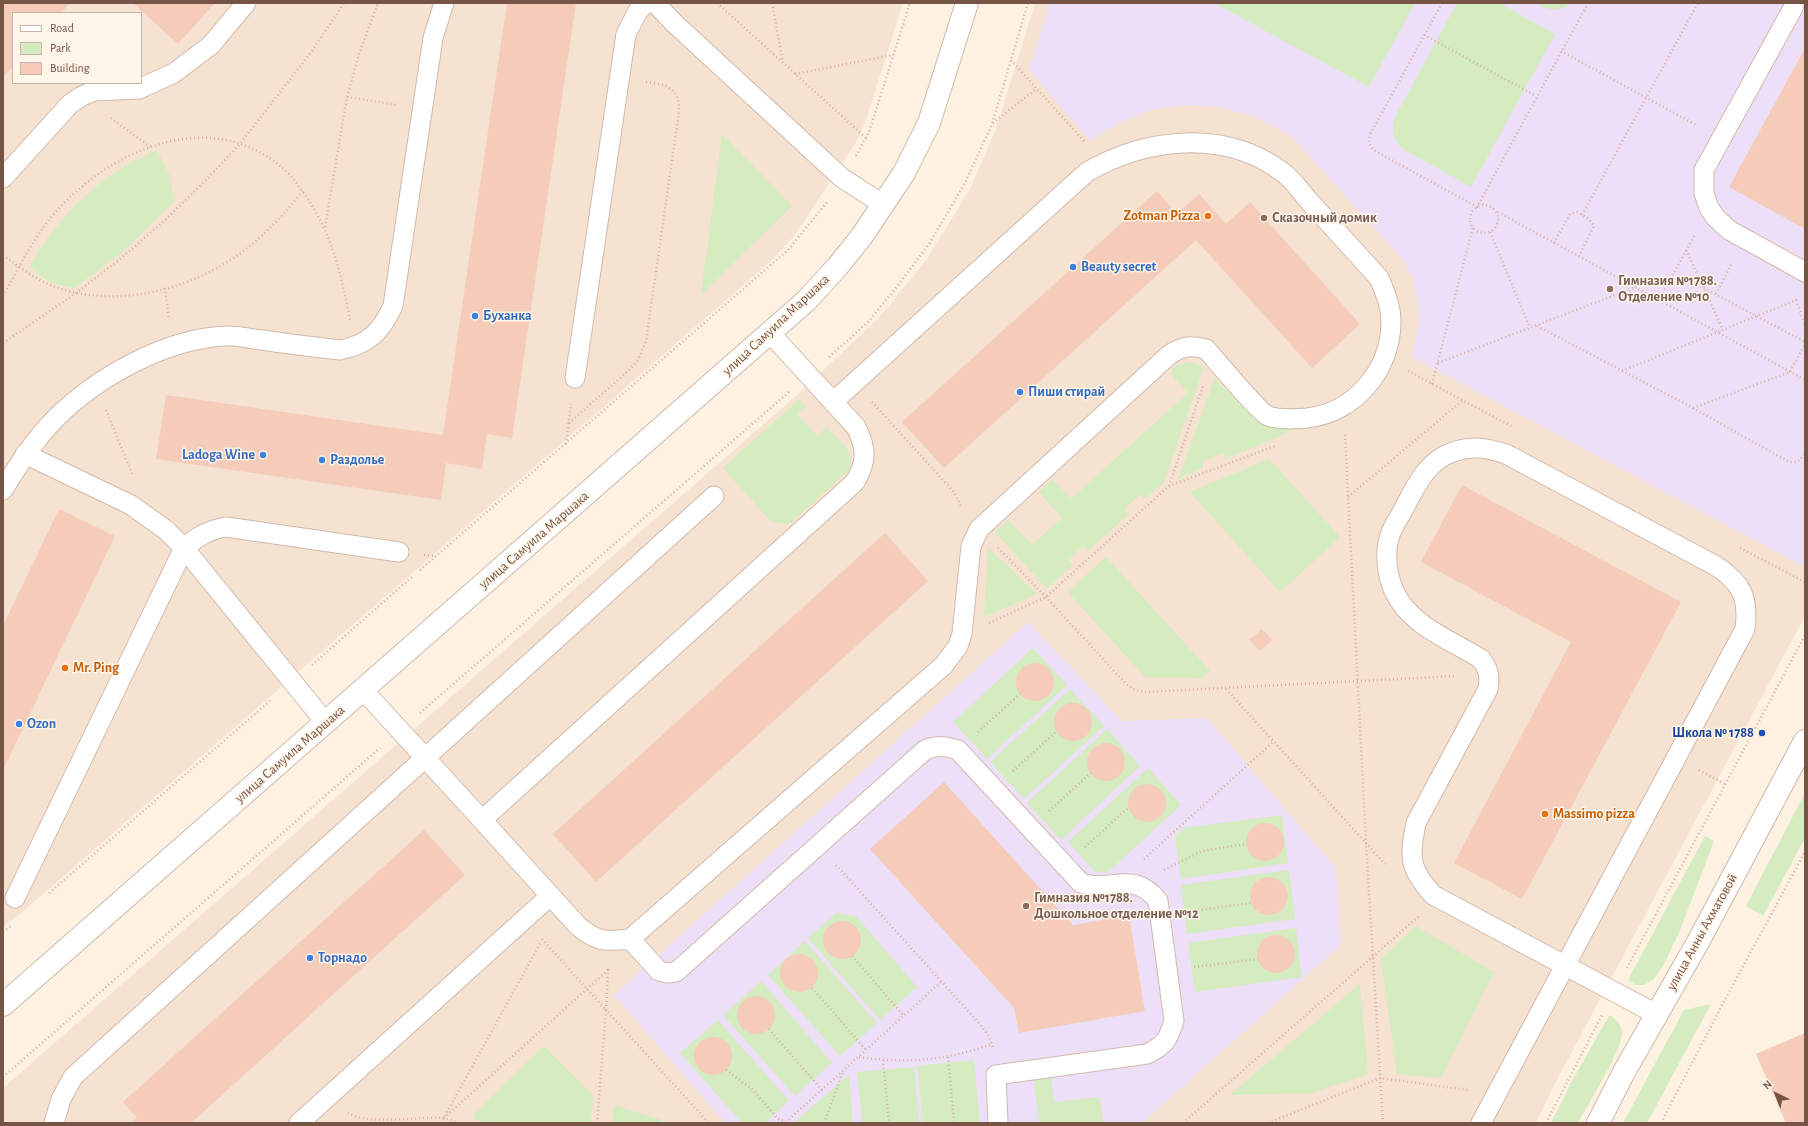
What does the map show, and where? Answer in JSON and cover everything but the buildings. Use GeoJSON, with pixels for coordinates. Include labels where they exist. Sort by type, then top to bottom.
{"type":"FeatureCollection","features":[{"type":"Feature","properties":{"kind":"street","name":"улица Самуила Маршака"},"geometry":{"type":"LineString","coordinates":[[3,1005],[806,301],[838,266],[884,205],[904,172],[929,123],[967,3]]}},
{"type":"Feature","properties":{"kind":"street","name":"улица Анны Ахматовой"},"geometry":{"type":"LineString","coordinates":[[1598,1123],[1656,1014],[1698,942],[1805,741]]}},
{"type":"Feature","properties":{"kind":"lane"},"geometry":{"type":"LineString","coordinates":[[3,178],[70,104],[82,96],[94,91],[139,89],[174,73],[211,45],[246,3]]}},
{"type":"Feature","properties":{"kind":"lane"},"geometry":{"type":"LineString","coordinates":[[3,490],[25,454],[54,419],[96,385],[143,358],[172,346],[196,339],[227,336],[340,350],[355,347],[368,341],[384,325],[393,306],[433,38],[444,3]]}},
{"type":"Feature","properties":{"kind":"lane"},"geometry":{"type":"LineString","coordinates":[[576,378],[626,34],[638,11],[646,3]]}},
{"type":"Feature","properties":{"kind":"lane"},"geometry":{"type":"LineString","coordinates":[[655,3],[674,23],[842,178],[884,205]]}},
{"type":"Feature","properties":{"kind":"lane"},"geometry":{"type":"LineString","coordinates":[[1794,3],[1793,8],[1704,170],[1704,193],[1709,208],[1716,218],[1729,230],[1805,272]]}},
{"type":"Feature","properties":{"kind":"lane"},"geometry":{"type":"LineString","coordinates":[[363,690],[578,926],[590,936],[609,942],[630,939],[944,665],[958,646],[964,624],[971,546],[979,529],[1170,354],[1184,346],[1194,346],[1206,349],[1266,415],[1289,419],[1315,417],[1344,406],[1366,388],[1377,374],[1389,343],[1391,321],[1388,300],[1379,278],[1283,172],[1258,156],[1225,146],[1200,143],[1162,144],[1127,152],[1087,172],[833,402]]}},
{"type":"Feature","properties":{"kind":"lane"},"geometry":{"type":"LineString","coordinates":[[482,820],[855,482],[862,470],[865,456],[863,442],[856,427],[770,333]]}},
{"type":"Feature","properties":{"kind":"lane"},"geometry":{"type":"LineString","coordinates":[[1481,1123],[1565,966],[1745,629],[1747,611],[1745,598],[1739,586],[1730,575],[1716,566],[1506,454],[1484,447],[1466,448],[1451,452],[1433,464],[1420,479],[1390,535],[1387,555],[1389,576],[1395,592],[1406,610],[1423,625],[1481,659],[1487,666],[1489,674],[1488,688],[1416,824],[1411,848],[1412,864],[1420,880],[1433,895],[1439,899],[1565,966],[1614,992],[1656,1014]]}},
{"type":"Feature","properties":{"kind":"lane"},"geometry":{"type":"LineString","coordinates":[[25,454],[131,504],[166,530],[184,548],[326,722]]}},
{"type":"Feature","properties":{"kind":"lane"},"geometry":{"type":"LineString","coordinates":[[54,1123],[61,1099],[73,1077],[714,496]]}},
{"type":"Feature","properties":{"kind":"lane"},"geometry":{"type":"LineString","coordinates":[[15,898],[184,548],[198,536],[212,529],[226,527],[400,552]]}},
{"type":"Feature","properties":{"kind":"lane"},"geometry":{"type":"LineString","coordinates":[[630,939],[659,971],[667,974],[676,972],[925,750],[935,746],[947,746],[958,750],[1064,867],[1081,883],[1089,886],[1128,882],[1144,887],[1158,901],[1174,1021],[1169,1038],[1160,1047],[1147,1054],[996,1075],[998,1123]]}},
{"type":"Feature","properties":{"kind":"lane"},"geometry":{"type":"LineString","coordinates":[[299,1123],[550,896]]}},
{"type":"Feature","properties":{"kind":"path"},"geometry":{"type":"LineString","coordinates":[[3,343],[76,293],[119,260],[163,222],[206,180],[240,144],[312,52],[344,3]]}},
{"type":"Feature","properties":{"kind":"path"},"geometry":{"type":"LineString","coordinates":[[325,228],[347,97],[359,54],[378,3]]}},
{"type":"Feature","properties":{"kind":"path"},"geometry":{"type":"LineString","coordinates":[[717,3],[866,138]]}},
{"type":"Feature","properties":{"kind":"path"},"geometry":{"type":"LineString","coordinates":[[772,3],[783,63]]}},
{"type":"Feature","properties":{"kind":"path"},"geometry":{"type":"LineString","coordinates":[[45,896],[788,250],[814,220],[866,138],[910,3]]}},
{"type":"Feature","properties":{"kind":"path"},"geometry":{"type":"LineString","coordinates":[[3,1077],[869,321],[929,244],[965,183],[992,124],[1028,3]]}},
{"type":"Feature","properties":{"kind":"path"},"geometry":{"type":"LineString","coordinates":[[1442,3],[1368,139],[1369,144],[1377,152],[1477,207]]}},
{"type":"Feature","properties":{"kind":"path"},"geometry":{"type":"LineString","coordinates":[[1477,207],[1536,96],[1588,3]]}},
{"type":"Feature","properties":{"kind":"path"},"geometry":{"type":"LineString","coordinates":[[1582,215],[1698,3]]}},
{"type":"Feature","properties":{"kind":"path"},"geometry":{"type":"LineString","coordinates":[[1424,35],[1536,96]]}},
{"type":"Feature","properties":{"kind":"path"},"geometry":{"type":"LineString","coordinates":[[1561,51],[1721,139]]}},
{"type":"Feature","properties":{"kind":"path"},"geometry":{"type":"LineString","coordinates":[[795,74],[893,55]]}},
{"type":"Feature","properties":{"kind":"path"},"geometry":{"type":"LineString","coordinates":[[1010,60],[1103,163]]}},
{"type":"Feature","properties":{"kind":"path"},"geometry":{"type":"LineString","coordinates":[[568,423],[629,370],[642,352],[647,333],[679,112],[679,100],[674,91],[664,84],[620,78]]}},
{"type":"Feature","properties":{"kind":"path"},"geometry":{"type":"LineString","coordinates":[[992,124],[1036,89]]}},
{"type":"Feature","properties":{"kind":"path"},"geometry":{"type":"LineString","coordinates":[[82,96],[150,147]]}},
{"type":"Feature","properties":{"kind":"path"},"geometry":{"type":"LineString","coordinates":[[347,97],[423,109]]}},
{"type":"Feature","properties":{"kind":"path"},"geometry":{"type":"LineString","coordinates":[[3,296],[33,243],[54,214],[86,183],[116,163],[150,147],[169,141],[198,137],[217,138],[240,144],[263,153],[290,174],[303,191],[325,228],[336,257],[355,347]]}},
{"type":"Feature","properties":{"kind":"path"},"geometry":{"type":"LineString","coordinates":[[3,255],[19,268],[43,282],[76,293],[92,296],[128,296],[165,288],[215,268],[249,247],[271,228],[303,191]]}},
{"type":"Feature","properties":{"kind":"path"},"geometry":{"type":"LineString","coordinates":[[1432,384],[1473,227],[1470,216],[1472,211],[1477,207],[1486,204],[1554,243],[1805,380]]}},
{"type":"Feature","properties":{"kind":"path"},"geometry":{"type":"LineString","coordinates":[[1659,300],[1709,208]]}},
{"type":"Feature","properties":{"kind":"path"},"geometry":{"type":"LineString","coordinates":[[1473,227],[1481,233],[1490,232],[1496,227],[1499,220],[1498,212]]}},
{"type":"Feature","properties":{"kind":"path"},"geometry":{"type":"LineString","coordinates":[[1554,243],[1570,214],[1577,212],[1593,223],[1594,226],[1579,256]]}},
{"type":"Feature","properties":{"kind":"path"},"geometry":{"type":"LineString","coordinates":[[1490,232],[1530,328]]}},
{"type":"Feature","properties":{"kind":"path"},"geometry":{"type":"LineString","coordinates":[[1716,294],[1745,239]]}},
{"type":"Feature","properties":{"kind":"path"},"geometry":{"type":"LineString","coordinates":[[1686,250],[1723,330]]}},
{"type":"Feature","properties":{"kind":"path"},"geometry":{"type":"LineString","coordinates":[[165,288],[172,346]]}},
{"type":"Feature","properties":{"kind":"path"},"geometry":{"type":"LineString","coordinates":[[1438,363],[1636,288]]}},
{"type":"Feature","properties":{"kind":"path"},"geometry":{"type":"LineString","coordinates":[[1693,408],[1790,372],[1805,343],[1704,288]]}},
{"type":"Feature","properties":{"kind":"path"},"geometry":{"type":"LineString","coordinates":[[1622,371],[1796,300],[1799,294]]}},
{"type":"Feature","properties":{"kind":"path"},"geometry":{"type":"LineString","coordinates":[[1796,300],[1805,325]]}},
{"type":"Feature","properties":{"kind":"path"},"geometry":{"type":"LineString","coordinates":[[1537,326],[1693,408],[1789,462],[1797,462],[1805,454]]}},
{"type":"Feature","properties":{"kind":"path"},"geometry":{"type":"LineString","coordinates":[[1169,486],[1214,357]]}},
{"type":"Feature","properties":{"kind":"path"},"geometry":{"type":"LineString","coordinates":[[1348,498],[1463,400],[1384,358]]}},
{"type":"Feature","properties":{"kind":"path"},"geometry":{"type":"LineString","coordinates":[[566,444],[576,378]]}},
{"type":"Feature","properties":{"kind":"path"},"geometry":{"type":"LineString","coordinates":[[855,382],[954,492],[964,513],[1046,597],[1119,677],[1135,690],[1145,692],[1489,674]]}},
{"type":"Feature","properties":{"kind":"path"},"geometry":{"type":"LineString","coordinates":[[96,385],[150,517]]}},
{"type":"Feature","properties":{"kind":"path"},"geometry":{"type":"LineString","coordinates":[[1345,428],[1366,843],[1383,1123]]}},
{"type":"Feature","properties":{"kind":"path"},"geometry":{"type":"LineString","coordinates":[[964,624],[995,621],[1046,597],[1169,486],[1278,445]]}},
{"type":"Feature","properties":{"kind":"path"},"geometry":{"type":"LineString","coordinates":[[1546,1123],[1614,992],[1805,635]]}},
{"type":"Feature","properties":{"kind":"path"},"geometry":{"type":"LineString","coordinates":[[1226,688],[1366,843]]}},
{"type":"Feature","properties":{"kind":"path"},"geometry":{"type":"LineString","coordinates":[[958,750],[1020,694]]}},
{"type":"Feature","properties":{"kind":"path"},"geometry":{"type":"LineString","coordinates":[[994,789],[1056,732]]}},
{"type":"Feature","properties":{"kind":"path"},"geometry":{"type":"LineString","coordinates":[[1158,846],[1274,741]]}},
{"type":"Feature","properties":{"kind":"path"},"geometry":{"type":"LineString","coordinates":[[1030,829],[1091,773]]}},
{"type":"Feature","properties":{"kind":"path"},"geometry":{"type":"LineString","coordinates":[[1064,867],[1128,808]]}},
{"type":"Feature","properties":{"kind":"path"},"geometry":{"type":"LineString","coordinates":[[1144,887],[1166,868],[1202,851],[1246,844]]}},
{"type":"Feature","properties":{"kind":"path"},"geometry":{"type":"LineString","coordinates":[[818,846],[986,1031]]}},
{"type":"Feature","properties":{"kind":"path"},"geometry":{"type":"LineString","coordinates":[[1661,1123],[1721,1007],[1805,852]]}},
{"type":"Feature","properties":{"kind":"path"},"geometry":{"type":"LineString","coordinates":[[1183,1123],[1439,899]]}},
{"type":"Feature","properties":{"kind":"path"},"geometry":{"type":"LineString","coordinates":[[1160,915],[1251,903]]}},
{"type":"Feature","properties":{"kind":"path"},"geometry":{"type":"LineString","coordinates":[[524,919],[709,1123]]}},
{"type":"Feature","properties":{"kind":"path"},"geometry":{"type":"LineString","coordinates":[[3,932],[15,922]]}},
{"type":"Feature","properties":{"kind":"path"},"geometry":{"type":"LineString","coordinates":[[441,1123],[542,939]]}},
{"type":"Feature","properties":{"kind":"path"},"geometry":{"type":"LineString","coordinates":[[597,1123],[606,1010],[609,942]]}},
{"type":"Feature","properties":{"kind":"path"},"geometry":{"type":"LineString","coordinates":[[852,956],[904,1016]]}},
{"type":"Feature","properties":{"kind":"path"},"geometry":{"type":"LineString","coordinates":[[1168,971],[1258,959]]}},
{"type":"Feature","properties":{"kind":"path"},"geometry":{"type":"LineString","coordinates":[[444,1118],[608,970]]}},
{"type":"Feature","properties":{"kind":"path"},"geometry":{"type":"LineString","coordinates":[[726,1070],[752,1089],[782,1121],[786,1122],[942,982]]}},
{"type":"Feature","properties":{"kind":"path"},"geometry":{"type":"LineString","coordinates":[[812,988],[866,1050]]}},
{"type":"Feature","properties":{"kind":"path"},"geometry":{"type":"LineString","coordinates":[[769,1029],[822,1090]]}},
{"type":"Feature","properties":{"kind":"path"},"geometry":{"type":"LineString","coordinates":[[859,1056],[883,1060],[921,1060],[948,1057],[992,1044]]}},
{"type":"Feature","properties":{"kind":"path"},"geometry":{"type":"LineString","coordinates":[[948,1057],[954,1121]]}},
{"type":"Feature","properties":{"kind":"path"},"geometry":{"type":"LineString","coordinates":[[883,1060],[889,1123]]}},
{"type":"Feature","properties":{"kind":"path"},"geometry":{"type":"LineString","coordinates":[[824,1123],[843,1071]]}},
{"type":"Feature","properties":{"kind":"path"},"geometry":{"type":"LineString","coordinates":[[1268,1123],[1380,1078],[1497,1093]]}},
{"type":"Feature","properties":{"kind":"path"},"geometry":{"type":"LineString","coordinates":[[331,1094],[351,1116],[362,1122],[444,1118],[458,1123]]}},
{"type":"Feature","properties":{"kind":"shaded area"},"geometry":{"type":"Polygon","coordinates":[[[3,3],[903,3],[865,123],[855,144],[794,236],[771,261],[27,908],[3,927],[3,3]]]}},
{"type":"Feature","properties":{"kind":"shaded area"},"geometry":{"type":"Polygon","coordinates":[[[1035,3],[1805,3],[1805,616],[1553,1087],[1536,1123],[3,1123],[3,1088],[796,396],[879,318],[927,259],[970,189],[996,129],[1035,3]]]}},
{"type":"Feature","properties":{"kind":"shaded area","name":"Гимназия №1788. Отделение №10"},"geometry":{"type":"Polygon","coordinates":[[[1050,3],[1805,3],[1805,567],[1412,357],[1419,323],[1417,300],[1412,278],[1404,261],[1291,136],[1253,116],[1218,107],[1185,105],[1151,110],[1119,123],[1090,141],[1029,70],[1050,3]]]}},
{"type":"Feature","properties":{"kind":"shaded area","name":"Гимназия №1788. Дошкольное отделение №12"},"geometry":{"type":"Polygon","coordinates":[[[1028,622],[1122,721],[1207,718],[1336,868],[1341,945],[1142,1123],[725,1123],[614,995],[1028,622]]]}},
{"type":"Feature","properties":{"kind":"green space"},"geometry":{"type":"Polygon","coordinates":[[[1214,3],[1415,3],[1369,87],[1214,3]]]}},
{"type":"Feature","properties":{"kind":"green space"},"geometry":{"type":"Polygon","coordinates":[[[1457,3],[1499,3],[1555,34],[1471,187],[1403,149],[1395,139],[1393,132],[1394,119],[1457,3]]]}},
{"type":"Feature","properties":{"kind":"green space"},"geometry":{"type":"Polygon","coordinates":[[[1537,3],[1572,3],[1563,8],[1554,10],[1545,8],[1537,3]]]}},
{"type":"Feature","properties":{"kind":"green space"},"geometry":{"type":"Polygon","coordinates":[[[722,134],[792,206],[701,295],[721,142],[722,134]]]}},
{"type":"Feature","properties":{"kind":"green space"},"geometry":{"type":"Polygon","coordinates":[[[157,150],[169,174],[175,201],[120,254],[74,288],[49,282],[30,266],[55,228],[84,198],[117,172],[136,160],[157,150]]]}},
{"type":"Feature","properties":{"kind":"green space"},"geometry":{"type":"Polygon","coordinates":[[[1190,362],[1204,367],[1164,482],[1145,499],[1140,494],[1124,509],[1128,515],[1088,551],[1083,546],[1068,560],[1073,565],[1047,589],[995,532],[1008,520],[1032,545],[1062,518],[1039,492],[1052,479],[1071,499],[1188,393],[1170,373],[1176,366],[1190,362]]]}},
{"type":"Feature","properties":{"kind":"green space"},"geometry":{"type":"Polygon","coordinates":[[[1215,378],[1240,405],[1256,417],[1291,429],[1285,434],[1226,459],[1223,453],[1202,461],[1203,468],[1178,479],[1215,378]]]}},
{"type":"Feature","properties":{"kind":"green space"},"geometry":{"type":"Polygon","coordinates":[[[799,399],[806,406],[797,414],[817,436],[827,427],[841,441],[849,452],[851,464],[849,470],[791,523],[779,523],[768,518],[723,468],[799,399]]]}},
{"type":"Feature","properties":{"kind":"green space"},"geometry":{"type":"Polygon","coordinates":[[[1269,459],[1340,537],[1280,592],[1190,492],[1269,459]]]}},
{"type":"Feature","properties":{"kind":"green space"},"geometry":{"type":"Polygon","coordinates":[[[988,548],[1037,594],[984,617],[988,548]]]}},
{"type":"Feature","properties":{"kind":"green space"},"geometry":{"type":"Polygon","coordinates":[[[1106,557],[1210,671],[1202,678],[1145,677],[1068,592],[1106,557]]]}},
{"type":"Feature","properties":{"kind":"green space"},"geometry":{"type":"Polygon","coordinates":[[[1033,648],[1067,685],[987,759],[953,722],[1033,648]]]}},
{"type":"Feature","properties":{"kind":"green space"},"geometry":{"type":"Polygon","coordinates":[[[1070,689],[1104,726],[1024,799],[990,762],[1070,689]]]}},
{"type":"Feature","properties":{"kind":"green space"},"geometry":{"type":"Polygon","coordinates":[[[1107,729],[1140,766],[1061,840],[1027,803],[1107,729]]]}},
{"type":"Feature","properties":{"kind":"green space"},"geometry":{"type":"Polygon","coordinates":[[[1148,768],[1181,805],[1107,873],[1095,872],[1068,842],[1148,768]]]}},
{"type":"Feature","properties":{"kind":"green space"},"geometry":{"type":"Polygon","coordinates":[[[1805,793],[1805,838],[1763,916],[1746,906],[1805,793]]]}},
{"type":"Feature","properties":{"kind":"green space"},"geometry":{"type":"Polygon","coordinates":[[[1282,815],[1288,863],[1181,879],[1175,836],[1183,828],[1282,815]]]}},
{"type":"Feature","properties":{"kind":"green space"},"geometry":{"type":"Polygon","coordinates":[[[1705,836],[1714,841],[1679,933],[1663,966],[1654,979],[1644,985],[1636,985],[1628,980],[1705,836]]]}},
{"type":"Feature","properties":{"kind":"green space"},"geometry":{"type":"Polygon","coordinates":[[[1289,870],[1295,919],[1187,934],[1181,885],[1289,870]]]}},
{"type":"Feature","properties":{"kind":"green space"},"geometry":{"type":"Polygon","coordinates":[[[836,913],[856,916],[917,987],[880,1020],[808,938],[836,913]]]}},
{"type":"Feature","properties":{"kind":"green space"},"geometry":{"type":"Polygon","coordinates":[[[1416,926],[1494,972],[1441,1078],[1397,1074],[1381,959],[1416,926]]]}},
{"type":"Feature","properties":{"kind":"green space"},"geometry":{"type":"Polygon","coordinates":[[[1296,928],[1302,977],[1195,992],[1188,943],[1296,928]]]}},
{"type":"Feature","properties":{"kind":"green space"},"geometry":{"type":"Polygon","coordinates":[[[805,941],[877,1023],[840,1056],[768,975],[805,941]]]}},
{"type":"Feature","properties":{"kind":"green space"},"geometry":{"type":"Polygon","coordinates":[[[761,981],[832,1063],[795,1096],[723,1015],[761,981]]]}},
{"type":"Feature","properties":{"kind":"green space"},"geometry":{"type":"Polygon","coordinates":[[[1360,984],[1368,1074],[1312,1093],[1230,1095],[1360,984]]]}},
{"type":"Feature","properties":{"kind":"green space"},"geometry":{"type":"Polygon","coordinates":[[[1711,1004],[1647,1123],[1623,1123],[1684,1010],[1711,1004]]]}},
{"type":"Feature","properties":{"kind":"green space"},"geometry":{"type":"Polygon","coordinates":[[[1609,1016],[1612,1016],[1618,1022],[1622,1034],[1616,1052],[1603,1078],[1578,1123],[1551,1123],[1572,1081],[1609,1016]]]}},
{"type":"Feature","properties":{"kind":"green space"},"geometry":{"type":"Polygon","coordinates":[[[718,1020],[789,1101],[765,1123],[742,1123],[680,1053],[718,1020]]]}},
{"type":"Feature","properties":{"kind":"green space"},"geometry":{"type":"Polygon","coordinates":[[[544,1046],[594,1097],[590,1123],[486,1123],[476,1120],[474,1114],[544,1046]]]}},
{"type":"Feature","properties":{"kind":"green space"},"geometry":{"type":"Polygon","coordinates":[[[974,1060],[980,1123],[923,1123],[917,1066],[974,1060]]]}},
{"type":"Feature","properties":{"kind":"green space"},"geometry":{"type":"Polygon","coordinates":[[[914,1067],[919,1123],[862,1123],[857,1072],[914,1067]]]}},
{"type":"Feature","properties":{"kind":"green space"},"geometry":{"type":"Polygon","coordinates":[[[849,1075],[853,1123],[793,1123],[849,1075]]]}},
{"type":"Feature","properties":{"kind":"green space"},"geometry":{"type":"Polygon","coordinates":[[[1051,1077],[1054,1102],[1100,1097],[1103,1123],[1039,1123],[1034,1080],[1051,1077]]]}},
{"type":"Feature","properties":{"kind":"green space"},"geometry":{"type":"Polygon","coordinates":[[[614,1105],[662,1120],[662,1123],[612,1123],[614,1105]]]}},
{"type":"Feature","properties":{"kind":"place","name":"Zotman Pizza"},"geometry":{"type":"Point","coordinates":[1208,216]}},
{"type":"Feature","properties":{"kind":"place","name":"Сказочный домик"},"geometry":{"type":"Point","coordinates":[1264,218]}},
{"type":"Feature","properties":{"kind":"place","name":"Beauty secret"},"geometry":{"type":"Point","coordinates":[1073,267]}},
{"type":"Feature","properties":{"kind":"place","name":"Гимназия №1788. Отделение №10"},"geometry":{"type":"Point","coordinates":[1610,289]}},
{"type":"Feature","properties":{"kind":"place","name":"Буханка"},"geometry":{"type":"Point","coordinates":[475,316]}},
{"type":"Feature","properties":{"kind":"place","name":"Пиши стирай"},"geometry":{"type":"Point","coordinates":[1020,392]}},
{"type":"Feature","properties":{"kind":"place","name":"Ladoga Wine"},"geometry":{"type":"Point","coordinates":[263,455]}},
{"type":"Feature","properties":{"kind":"place","name":"Раздолье"},"geometry":{"type":"Point","coordinates":[322,460]}},
{"type":"Feature","properties":{"kind":"place","name":"Mr. Ping"},"geometry":{"type":"Point","coordinates":[65,668]}},
{"type":"Feature","properties":{"kind":"place","name":"Ozon"},"geometry":{"type":"Point","coordinates":[19,724]}},
{"type":"Feature","properties":{"kind":"place","name":"Школа № 1788"},"geometry":{"type":"Point","coordinates":[1762,733]}},
{"type":"Feature","properties":{"kind":"place","name":"Massimo pizza"},"geometry":{"type":"Point","coordinates":[1545,814]}},
{"type":"Feature","properties":{"kind":"place","name":"Гимназия №1788. Дошкольное отделение №12"},"geometry":{"type":"Point","coordinates":[1026,906]}},
{"type":"Feature","properties":{"kind":"place","name":"Торнадо"},"geometry":{"type":"Point","coordinates":[310,958]}}]}
